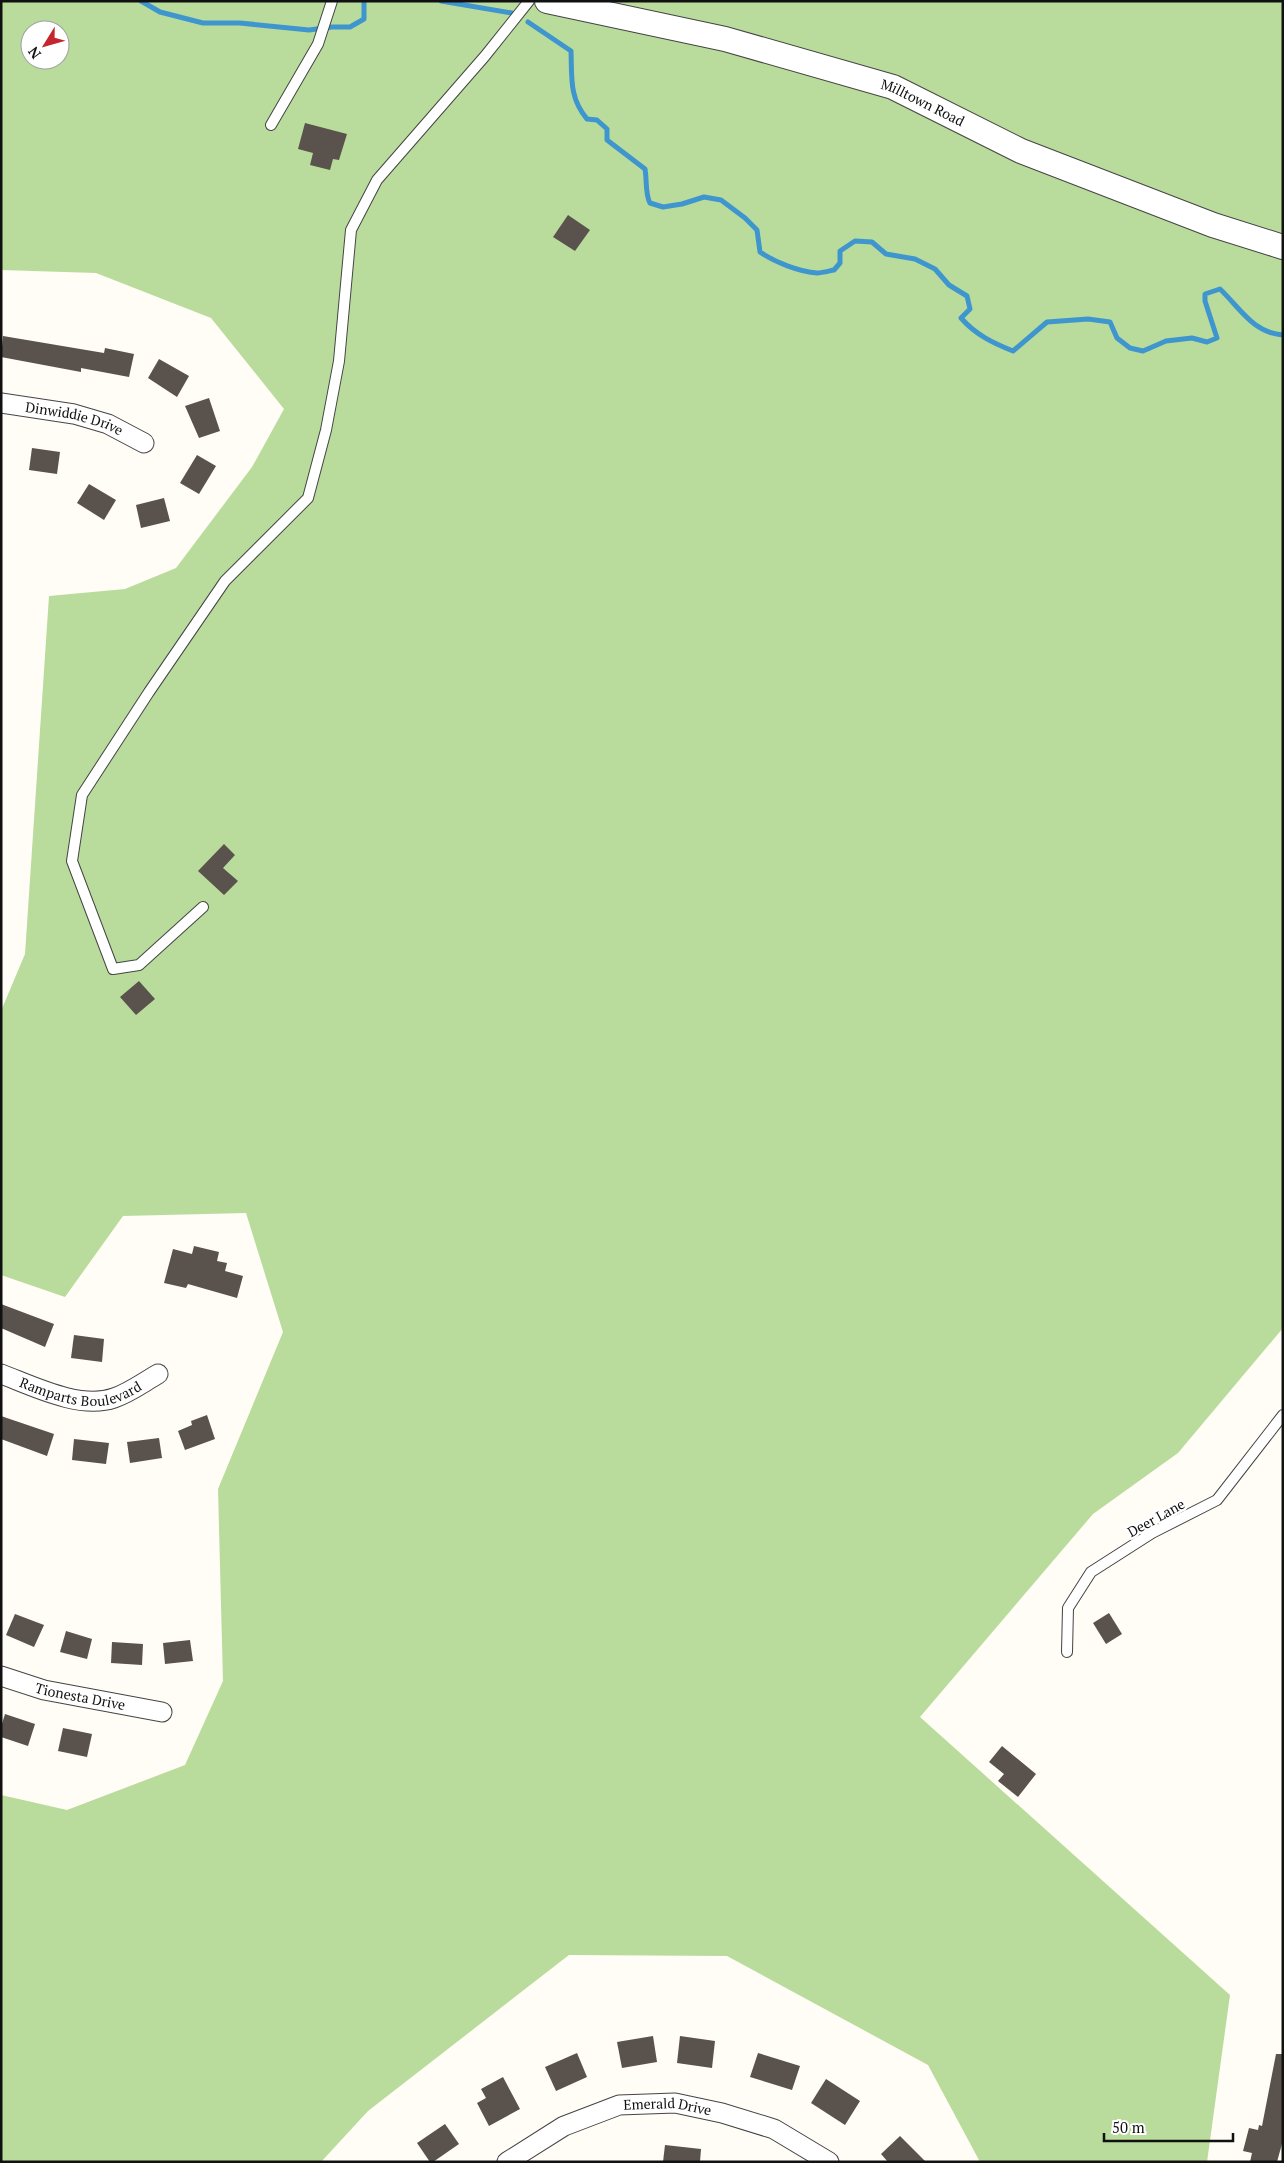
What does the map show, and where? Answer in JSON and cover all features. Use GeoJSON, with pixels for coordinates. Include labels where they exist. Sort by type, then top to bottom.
{"type":"FeatureCollection","features":[{"type":"Feature","properties":{"kind":"street","name":"Milltown Road"},"geometry":{"type":"LineString","coordinates":[[547,1],[725,39],[893,87],[1021,151],[1213,224],[1283,247]]}},
{"type":"Feature","properties":{"kind":"street","name":"Dinwiddie Drive"},"geometry":{"type":"LineString","coordinates":[[1,404],[74,414],[108,424],[144,443]]}},
{"type":"Feature","properties":{"kind":"street","name":"Ramparts Boulevard"},"geometry":{"type":"LineString","coordinates":[[1,1374],[64,1397],[91,1401],[113,1399],[158,1374]]}},
{"type":"Feature","properties":{"kind":"street","name":"Tionesta Drive"},"geometry":{"type":"LineString","coordinates":[[1,1676],[44,1690],[162,1712]]}},
{"type":"Feature","properties":{"kind":"street","name":"Emerald Drive"},"geometry":{"type":"LineString","coordinates":[[507,2162],[564,2126],[619,2105],[675,2103],[722,2112],[774,2129],[829,2162]]}},
{"type":"Feature","properties":{"kind":"lane"},"geometry":{"type":"LineString","coordinates":[[203,907],[139,965],[113,969],[72,861],[82,795],[149,692],[225,581],[308,498],[326,430],[339,362],[351,230],[377,180],[485,56],[529,1]]}},
{"type":"Feature","properties":{"kind":"lane"},"geometry":{"type":"LineString","coordinates":[[271,125],[318,44],[331,4]]}},
{"type":"Feature","properties":{"kind":"lane","name":"Deer Lane"},"geometry":{"type":"LineString","coordinates":[[1067,1652],[1068,1608],[1091,1572],[1152,1534],[1218,1500],[1283,1414]]}},
{"type":"Feature","properties":{"kind":"green space"},"geometry":{"type":"Polygon","coordinates":[[[1,1],[1281,1],[1283,9],[1283,1328],[1178,1453],[1093,1514],[920,1717],[1230,1995],[1207,2162],[980,2162],[928,2065],[727,1956],[569,1955],[368,2111],[321,2162],[1,2162],[1,1795],[67,1810],[185,1765],[223,1681],[218,1489],[283,1332],[246,1213],[123,1216],[65,1297],[1,1275],[1,1011],[25,954],[49,596],[125,589],[176,568],[252,467],[284,409],[211,318],[96,273],[1,270],[1,1]]]}},
{"type":"Feature","properties":{"kind":"building"},"geometry":{"type":"Polygon","coordinates":[[[305,123],[347,134],[339,160],[333,159],[330,170],[310,165],[313,153],[298,149],[305,123]]]}},
{"type":"Feature","properties":{"kind":"building"},"geometry":{"type":"Polygon","coordinates":[[[568,215],[590,230],[575,251],[553,237],[568,215]]]}},
{"type":"Feature","properties":{"kind":"building"},"geometry":{"type":"Polygon","coordinates":[[[3,336],[104,353],[105,348],[134,354],[129,377],[81,368],[81,372],[1,357],[3,336]]]}},
{"type":"Feature","properties":{"kind":"building"},"geometry":{"type":"Polygon","coordinates":[[[159,359],[189,376],[177,397],[148,378],[159,359]]]}},
{"type":"Feature","properties":{"kind":"building"},"geometry":{"type":"Polygon","coordinates":[[[209,398],[220,431],[199,438],[185,406],[209,398]]]}},
{"type":"Feature","properties":{"kind":"building"},"geometry":{"type":"Polygon","coordinates":[[[32,448],[60,452],[57,474],[29,470],[32,448]]]}},
{"type":"Feature","properties":{"kind":"building"},"geometry":{"type":"Polygon","coordinates":[[[197,455],[216,466],[199,494],[180,483],[197,455]]]}},
{"type":"Feature","properties":{"kind":"building"},"geometry":{"type":"Polygon","coordinates":[[[89,484],[116,500],[104,520],[77,503],[89,484]]]}},
{"type":"Feature","properties":{"kind":"building"},"geometry":{"type":"Polygon","coordinates":[[[164,498],[170,521],[141,528],[136,505],[164,498]]]}},
{"type":"Feature","properties":{"kind":"building"},"geometry":{"type":"Polygon","coordinates":[[[224,844],[235,855],[223,868],[238,881],[224,895],[198,871],[224,844]]]}},
{"type":"Feature","properties":{"kind":"building"},"geometry":{"type":"Polygon","coordinates":[[[139,981],[155,999],[136,1015],[120,997],[139,981]]]}},
{"type":"Feature","properties":{"kind":"building"},"geometry":{"type":"Polygon","coordinates":[[[194,1246],[219,1252],[217,1261],[227,1263],[225,1271],[243,1276],[237,1298],[188,1284],[186,1288],[164,1283],[173,1249],[192,1254],[194,1246]]]}},
{"type":"Feature","properties":{"kind":"building"},"geometry":{"type":"Polygon","coordinates":[[[1,1304],[54,1324],[45,1347],[1,1328],[1,1304]]]}},
{"type":"Feature","properties":{"kind":"building"},"geometry":{"type":"Polygon","coordinates":[[[74,1335],[104,1339],[102,1362],[71,1358],[74,1335]]]}},
{"type":"Feature","properties":{"kind":"building"},"geometry":{"type":"Polygon","coordinates":[[[207,1415],[215,1439],[185,1450],[178,1431],[192,1425],[191,1421],[207,1415]]]}},
{"type":"Feature","properties":{"kind":"building"},"geometry":{"type":"Polygon","coordinates":[[[1,1416],[54,1434],[47,1456],[1,1439],[1,1416]]]}},
{"type":"Feature","properties":{"kind":"building"},"geometry":{"type":"Polygon","coordinates":[[[159,1438],[162,1458],[130,1463],[127,1442],[159,1438]]]}},
{"type":"Feature","properties":{"kind":"building"},"geometry":{"type":"Polygon","coordinates":[[[74,1439],[109,1443],[106,1464],[72,1460],[74,1439]]]}},
{"type":"Feature","properties":{"kind":"building"},"geometry":{"type":"Polygon","coordinates":[[[1109,1613],[1122,1634],[1106,1644],[1093,1623],[1109,1613]]]}},
{"type":"Feature","properties":{"kind":"building"},"geometry":{"type":"Polygon","coordinates":[[[15,1614],[44,1625],[34,1647],[6,1635],[15,1614]]]}},
{"type":"Feature","properties":{"kind":"building"},"geometry":{"type":"Polygon","coordinates":[[[66,1631],[92,1639],[87,1659],[60,1652],[66,1631]]]}},
{"type":"Feature","properties":{"kind":"building"},"geometry":{"type":"Polygon","coordinates":[[[190,1640],[193,1661],[165,1664],[163,1643],[190,1640]]]}},
{"type":"Feature","properties":{"kind":"building"},"geometry":{"type":"Polygon","coordinates":[[[112,1642],[143,1644],[142,1665],[111,1663],[112,1642]]]}},
{"type":"Feature","properties":{"kind":"building"},"geometry":{"type":"Polygon","coordinates":[[[5,1714],[35,1724],[28,1746],[1,1737],[1,1727],[5,1714]]]}},
{"type":"Feature","properties":{"kind":"building"},"geometry":{"type":"Polygon","coordinates":[[[63,1728],[92,1734],[87,1757],[58,1751],[63,1728]]]}},
{"type":"Feature","properties":{"kind":"building"},"geometry":{"type":"Polygon","coordinates":[[[1002,1746],[1036,1774],[1018,1797],[998,1781],[1004,1774],[989,1762],[1002,1746]]]}},
{"type":"Feature","properties":{"kind":"building"},"geometry":{"type":"Polygon","coordinates":[[[653,2036],[657,2062],[622,2068],[617,2042],[653,2036]]]}},
{"type":"Feature","properties":{"kind":"building"},"geometry":{"type":"Polygon","coordinates":[[[680,2036],[715,2041],[712,2068],[677,2063],[680,2036]]]}},
{"type":"Feature","properties":{"kind":"building"},"geometry":{"type":"Polygon","coordinates":[[[577,2053],[587,2077],[556,2091],[545,2067],[577,2053]]]}},
{"type":"Feature","properties":{"kind":"building"},"geometry":{"type":"Polygon","coordinates":[[[758,2053],[800,2066],[792,2090],[750,2077],[758,2053]]]}},
{"type":"Feature","properties":{"kind":"building"},"geometry":{"type":"Polygon","coordinates":[[[1276,2054],[1283,2054],[1283,2140],[1277,2162],[1250,2162],[1252,2153],[1243,2151],[1249,2128],[1258,2130],[1259,2125],[1262,2126],[1276,2054]]]}},
{"type":"Feature","properties":{"kind":"building"},"geometry":{"type":"Polygon","coordinates":[[[503,2077],[520,2109],[489,2126],[477,2103],[486,2098],[481,2089],[503,2077]]]}},
{"type":"Feature","properties":{"kind":"building"},"geometry":{"type":"Polygon","coordinates":[[[826,2079],[860,2101],[845,2125],[811,2103],[826,2079]]]}},
{"type":"Feature","properties":{"kind":"building"},"geometry":{"type":"Polygon","coordinates":[[[445,2124],[459,2144],[433,2162],[430,2162],[417,2143],[445,2124]]]}},
{"type":"Feature","properties":{"kind":"building"},"geometry":{"type":"Polygon","coordinates":[[[900,2136],[926,2162],[888,2162],[881,2154],[900,2136]]]}},
{"type":"Feature","properties":{"kind":"building"},"geometry":{"type":"Polygon","coordinates":[[[665,2145],[701,2149],[700,2162],[663,2162],[665,2145]]]}},
{"type":"Feature","properties":{"kind":"waterway"},"geometry":{"type":"LineString","coordinates":[[141,1],[160,12],[203,23],[240,23],[309,30],[350,27],[364,19],[364,1]]}},
{"type":"Feature","properties":{"kind":"waterway"},"geometry":{"type":"LineString","coordinates":[[441,1],[512,13]]}},
{"type":"Feature","properties":{"kind":"waterway"},"geometry":{"type":"LineString","coordinates":[[528,22],[571,51],[574,95],[581,111],[587,119],[597,120],[607,129],[607,140],[645,169],[650,203],[663,207],[682,204],[704,197],[721,200],[745,218],[757,230],[760,252],[780,263],[810,272],[819,273],[834,270],[840,263],[840,251],[855,241],[872,242],[886,254],[915,259],[935,269],[949,285],[967,296],[970,309],[961,318],[985,338],[1013,351],[1047,322],[1088,319],[1110,322],[1117,338],[1130,348],[1143,351],[1166,341],[1192,338],[1207,342],[1217,338],[1205,301],[1205,294],[1220,289],[1255,325],[1263,330],[1283,335]]}}]}
